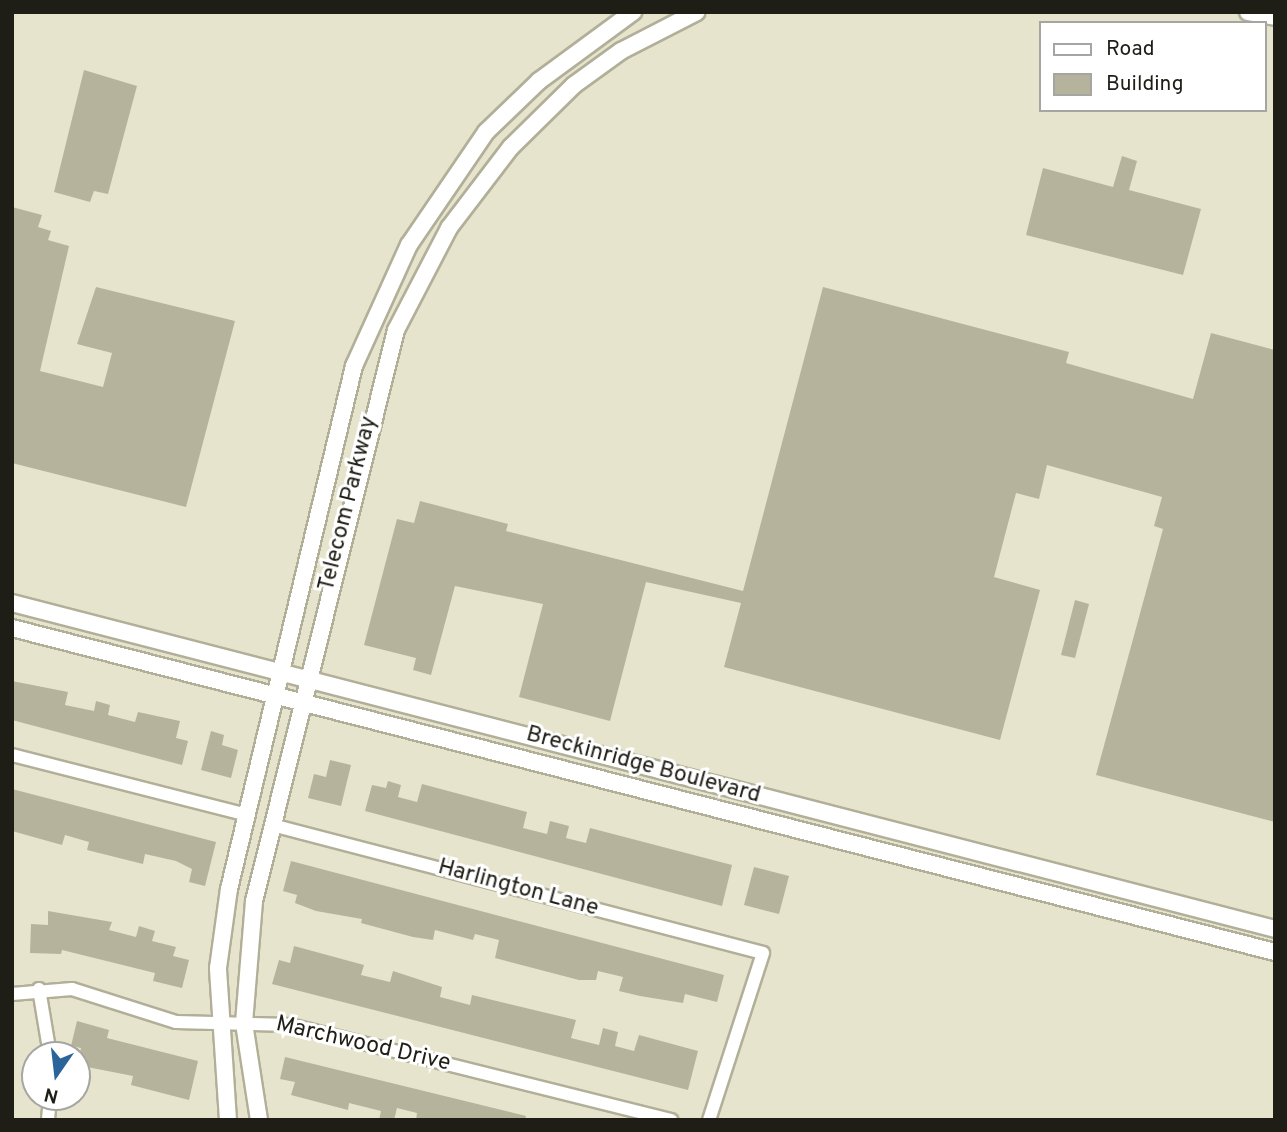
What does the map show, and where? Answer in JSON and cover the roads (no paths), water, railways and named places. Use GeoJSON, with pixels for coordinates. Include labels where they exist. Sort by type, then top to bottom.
{"type":"FeatureCollection","features":[{"type":"Feature","properties":{"kind":"street","name":"Telecom Parkway"},"geometry":{"type":"LineString","coordinates":[[228,1120],[218,1024],[222,939],[273,696],[354,366],[370,327],[445,186],[486,132],[558,65],[632,12]]}},
{"type":"Feature","properties":{"kind":"street","name":"Telecom Parkway"},"geometry":{"type":"LineString","coordinates":[[259,1120],[244,1023],[254,901],[394,335],[469,200],[511,147],[574,85],[621,51],[697,12]]}},
{"type":"Feature","properties":{"kind":"street"},"geometry":{"type":"LineString","coordinates":[[1248,12],[1275,17]]}},
{"type":"Feature","properties":{"kind":"street"},"geometry":{"type":"LineString","coordinates":[[558,65],[574,85]]}},
{"type":"Feature","properties":{"kind":"street"},"geometry":{"type":"LineString","coordinates":[[370,327],[394,335]]}},
{"type":"Feature","properties":{"kind":"street","name":"Breckinridge Boulevard"},"geometry":{"type":"LineString","coordinates":[[12,603],[1275,929]]}},
{"type":"Feature","properties":{"kind":"street","name":"Breckinridge Boulevard"},"geometry":{"type":"LineString","coordinates":[[12,628],[619,786],[1275,952]]}},
{"type":"Feature","properties":{"kind":"street"},"geometry":{"type":"LineString","coordinates":[[12,755],[247,815]]}},
{"type":"Feature","properties":{"kind":"street"},"geometry":{"type":"LineString","coordinates":[[619,786],[625,761]]}},
{"type":"Feature","properties":{"kind":"street","name":"Harlington Lane"},"geometry":{"type":"LineString","coordinates":[[272,825],[763,953],[709,1120]]}},
{"type":"Feature","properties":{"kind":"street"},"geometry":{"type":"LineString","coordinates":[[978,877],[984,854]]}},
{"type":"Feature","properties":{"kind":"street"},"geometry":{"type":"LineString","coordinates":[[39,989],[48,1041]]}},
{"type":"Feature","properties":{"kind":"street","name":"Marchwood Drive"},"geometry":{"type":"LineString","coordinates":[[12,994],[39,989],[99,994],[165,1019],[218,1024],[290,1025],[351,1038],[671,1120]]}}]}
